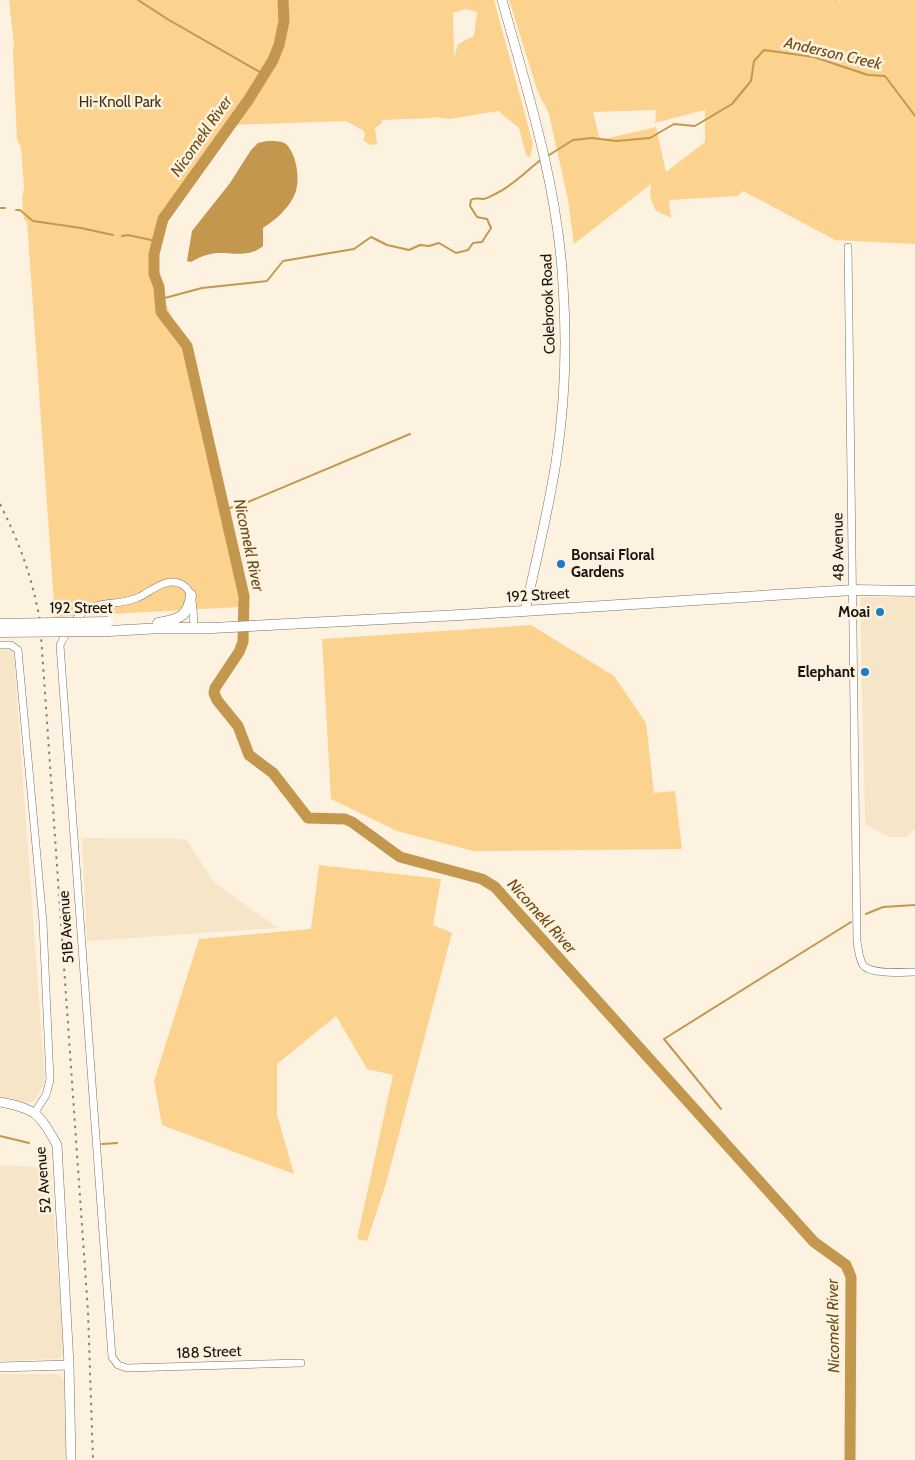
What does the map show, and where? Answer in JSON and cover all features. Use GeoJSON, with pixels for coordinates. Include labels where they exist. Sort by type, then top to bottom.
{"type":"FeatureCollection","features":[{"type":"Feature","properties":{"kind":"main road","name":"192 Street"},"geometry":{"type":"LineString","coordinates":[[0,624],[212,628],[525,611],[853,590],[915,591]]}},
{"type":"Feature","properties":{"kind":"main road"},"geometry":{"type":"LineString","coordinates":[[130,624],[163,622],[182,616],[189,608],[191,595]]}},
{"type":"Feature","properties":{"kind":"main road","name":"192 Street"},"geometry":{"type":"LineString","coordinates":[[0,632],[109,627],[130,624],[162,628]]}},
{"type":"Feature","properties":{"kind":"street","name":"Colebrook Road"},"geometry":{"type":"LineString","coordinates":[[502,0],[538,127],[556,220],[563,283],[564,360],[556,462],[525,611]]}},
{"type":"Feature","properties":{"kind":"street","name":"48 Avenue"},"geometry":{"type":"LineString","coordinates":[[848,246],[857,941],[859,955],[864,966],[872,971],[915,972]]}},
{"type":"Feature","properties":{"kind":"street","name":"51B Avenue"},"geometry":{"type":"LineString","coordinates":[[118,1365],[112,1357],[60,645],[74,622],[84,611],[89,609],[135,599],[165,583],[172,582],[183,584],[191,595]]}},
{"type":"Feature","properties":{"kind":"street"},"geometry":{"type":"LineString","coordinates":[[191,595],[194,628]]}},
{"type":"Feature","properties":{"kind":"street"},"geometry":{"type":"LineString","coordinates":[[0,645],[11,645],[18,650],[43,922],[50,1080],[46,1095],[35,1112],[0,1102]]}},
{"type":"Feature","properties":{"kind":"street","name":"52 Avenue"},"geometry":{"type":"LineString","coordinates":[[35,1112],[46,1126],[56,1145],[69,1365],[71,1460]]}},
{"type":"Feature","properties":{"kind":"street","name":"188 Street"},"geometry":{"type":"LineString","coordinates":[[118,1365],[126,1368],[301,1363]]}},
{"type":"Feature","properties":{"kind":"street"},"geometry":{"type":"LineString","coordinates":[[0,1367],[69,1365]]}},
{"type":"Feature","properties":{"kind":"shaded area"},"geometry":{"type":"Polygon","coordinates":[[[267,141],[281,142],[288,146],[294,158],[298,179],[295,193],[290,203],[280,215],[263,228],[263,246],[258,250],[247,253],[213,253],[191,262],[187,261],[192,231],[230,183],[251,150],[258,143],[267,141]]]}},
{"type":"Feature","properties":{"kind":"shaded area"},"geometry":{"type":"Polygon","coordinates":[[[860,597],[915,597],[915,829],[907,837],[888,837],[865,824],[860,597]]]}},
{"type":"Feature","properties":{"kind":"shaded area"},"geometry":{"type":"Polygon","coordinates":[[[0,649],[10,649],[14,657],[45,1082],[34,1101],[27,1103],[0,1097],[0,649]]]}},
{"type":"Feature","properties":{"kind":"shaded area"},"geometry":{"type":"Polygon","coordinates":[[[82,838],[186,839],[214,882],[278,928],[87,941],[82,838]]]}},
{"type":"Feature","properties":{"kind":"shaded area"},"geometry":{"type":"Polygon","coordinates":[[[0,1165],[50,1168],[64,1351],[60,1359],[0,1361],[0,1165]]]}},
{"type":"Feature","properties":{"kind":"shaded area"},"geometry":{"type":"Polygon","coordinates":[[[0,1374],[55,1374],[62,1376],[64,1381],[66,1460],[0,1460],[0,1374]]]}},
{"type":"Feature","properties":{"kind":"green space","name":"Hi-Knoll Park"},"geometry":{"type":"Polygon","coordinates":[[[9,0],[494,0],[533,144],[530,158],[526,155],[519,128],[498,111],[450,119],[431,117],[382,120],[382,123],[375,128],[377,144],[370,145],[363,140],[364,131],[346,121],[229,125],[168,220],[159,242],[156,264],[158,280],[189,367],[210,438],[222,500],[241,576],[242,590],[239,607],[55,617],[27,221],[24,220],[22,199],[24,187],[21,147],[17,140],[14,45],[9,0]],[[466,9],[453,13],[454,58],[458,44],[474,36],[477,12],[466,9]]]}},
{"type":"Feature","properties":{"kind":"green space"},"geometry":{"type":"Polygon","coordinates":[[[509,0],[839,0],[839,2],[841,0],[915,0],[915,244],[835,240],[743,191],[738,196],[669,200],[671,218],[655,210],[650,196],[651,184],[574,244],[568,200],[549,114],[538,92],[509,0]],[[656,110],[593,112],[600,140],[656,127],[666,172],[705,142],[705,110],[655,123],[656,110]]]}},
{"type":"Feature","properties":{"kind":"green space"},"geometry":{"type":"Polygon","coordinates":[[[531,625],[614,676],[646,723],[654,793],[675,791],[682,849],[473,851],[397,831],[331,799],[322,639],[531,625]]]}},
{"type":"Feature","properties":{"kind":"green space"},"geometry":{"type":"Polygon","coordinates":[[[319,865],[441,879],[433,925],[452,933],[387,1180],[367,1241],[357,1239],[393,1075],[367,1069],[336,1016],[277,1064],[277,1114],[294,1174],[162,1125],[154,1081],[199,939],[311,929],[319,865]]]}},
{"type":"Feature","properties":{"kind":"waterway"},"geometry":{"type":"LineString","coordinates":[[138,0],[265,75]]}},
{"type":"Feature","properties":{"kind":"waterway","name":"Nicomekl River"},"geometry":{"type":"LineString","coordinates":[[283,0],[284,21],[279,45],[273,60],[249,99],[163,219],[154,254],[154,274],[159,287],[161,312],[187,346],[244,596],[243,642],[239,652],[215,688],[214,693],[217,700],[238,726],[249,755],[273,773],[308,818],[345,819],[352,822],[400,857],[482,879],[495,887],[814,1242],[846,1265],[851,1277],[850,1460]]}},
{"type":"Feature","properties":{"kind":"waterway","name":"Anderson Creek"},"geometry":{"type":"LineString","coordinates":[[546,157],[573,140],[592,138],[616,141],[650,138],[674,124],[695,126],[732,104],[751,81],[754,61],[764,50],[814,57],[868,75],[885,76],[915,116]]}},
{"type":"Feature","properties":{"kind":"waterway","name":"Anderson Creek"},"geometry":{"type":"LineString","coordinates":[[161,299],[202,288],[267,281],[283,261],[354,249],[371,237],[387,245],[409,250],[420,245],[429,246],[439,243],[456,253],[468,250],[473,243],[482,242],[491,228],[487,219],[477,217],[470,206],[471,200],[486,198],[503,189],[542,159]]}},
{"type":"Feature","properties":{"kind":"waterway"},"geometry":{"type":"LineString","coordinates":[[0,208],[5,208]]}},
{"type":"Feature","properties":{"kind":"waterway"},"geometry":{"type":"LineString","coordinates":[[16,210],[20,210],[33,221],[113,235]]}},
{"type":"Feature","properties":{"kind":"waterway"},"geometry":{"type":"LineString","coordinates":[[122,236],[128,235],[156,241]]}},
{"type":"Feature","properties":{"kind":"waterway"},"geometry":{"type":"LineString","coordinates":[[224,510],[248,502],[410,434]]}},
{"type":"Feature","properties":{"kind":"waterway"},"geometry":{"type":"LineString","coordinates":[[866,914],[883,907],[915,905]]}},
{"type":"Feature","properties":{"kind":"waterway"},"geometry":{"type":"LineString","coordinates":[[721,1109],[664,1039],[851,922]]}},
{"type":"Feature","properties":{"kind":"waterway"},"geometry":{"type":"LineString","coordinates":[[0,1136],[29,1143]]}},
{"type":"Feature","properties":{"kind":"waterway"},"geometry":{"type":"LineString","coordinates":[[102,1144],[117,1143]]}},
{"type":"Feature","properties":{"kind":"railway"},"geometry":{"type":"LineString","coordinates":[[0,504],[14,533],[24,561],[40,621],[88,1312],[93,1460]]}},
{"type":"Feature","properties":{"kind":"place","name":"Bonsai Floral Gardens"},"geometry":{"type":"Point","coordinates":[561,564]}},
{"type":"Feature","properties":{"kind":"place","name":"Moai"},"geometry":{"type":"Point","coordinates":[880,612]}},
{"type":"Feature","properties":{"kind":"place","name":"Elephant"},"geometry":{"type":"Point","coordinates":[865,672]}}]}
